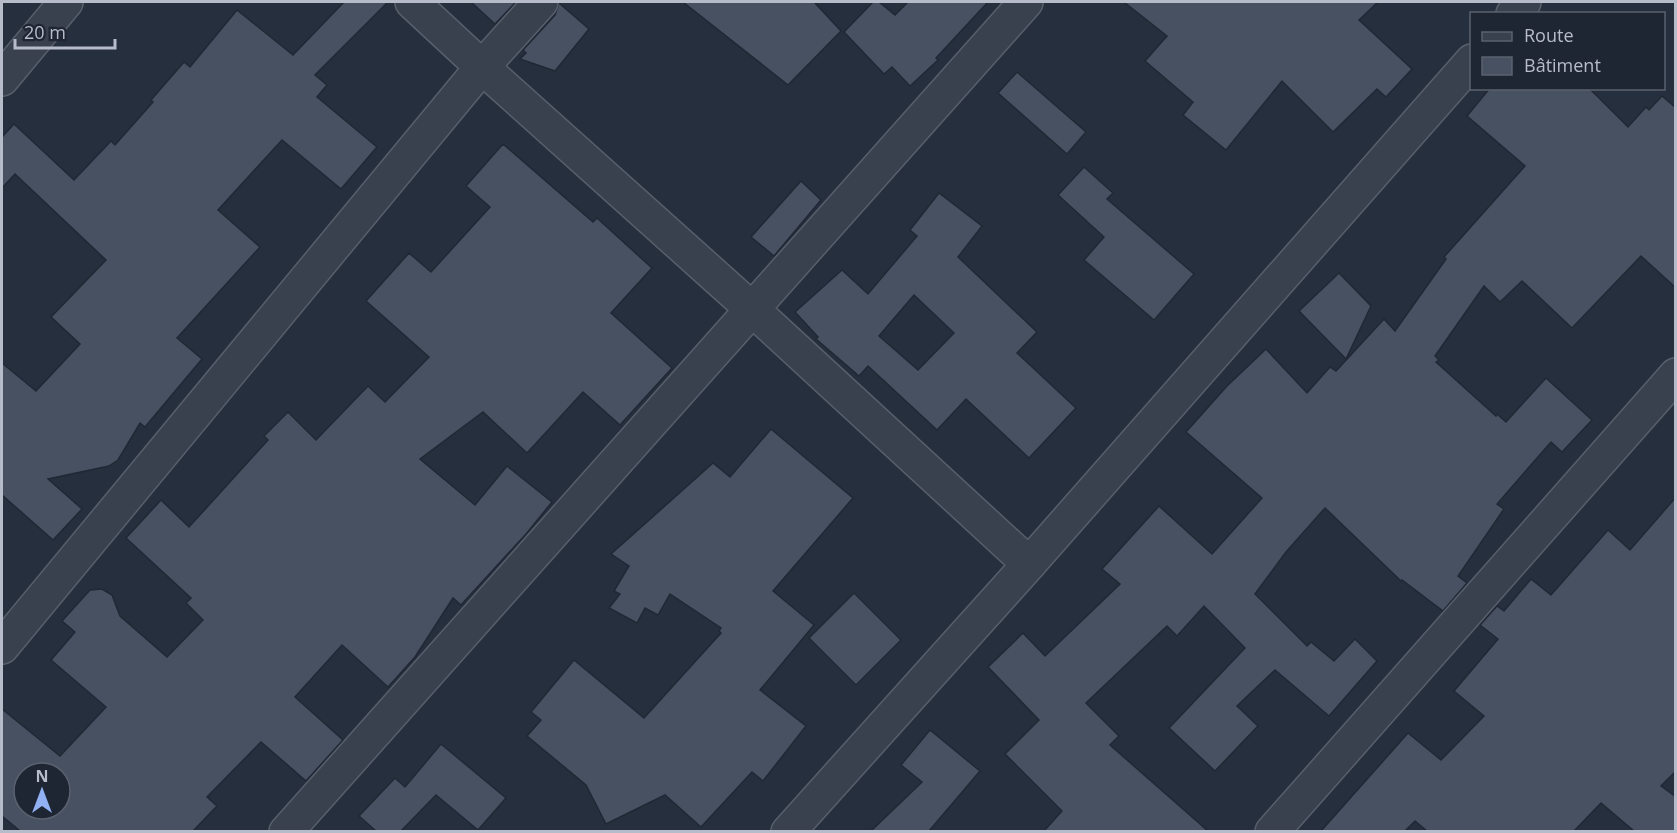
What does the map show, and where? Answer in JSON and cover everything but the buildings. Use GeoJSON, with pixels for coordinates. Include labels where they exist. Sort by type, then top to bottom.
{"type":"FeatureCollection","features":[{"type":"Feature","properties":{"kind":"street"},"geometry":{"type":"LineString","coordinates":[[2,79],[66,2]]}},
{"type":"Feature","properties":{"kind":"street"},"geometry":{"type":"LineString","coordinates":[[412,2],[753,310],[1029,564]]}},
{"type":"Feature","properties":{"kind":"street"},"geometry":{"type":"LineString","coordinates":[[2,647],[482,67],[541,2]]}},
{"type":"Feature","properties":{"kind":"street"},"geometry":{"type":"LineString","coordinates":[[286,831],[1026,2]]}},
{"type":"Feature","properties":{"kind":"street"},"geometry":{"type":"LineString","coordinates":[[788,831],[1029,564],[1470,63]]}},
{"type":"Feature","properties":{"kind":"street"},"geometry":{"type":"LineString","coordinates":[[1272,831],[1676,375]]}}]}
